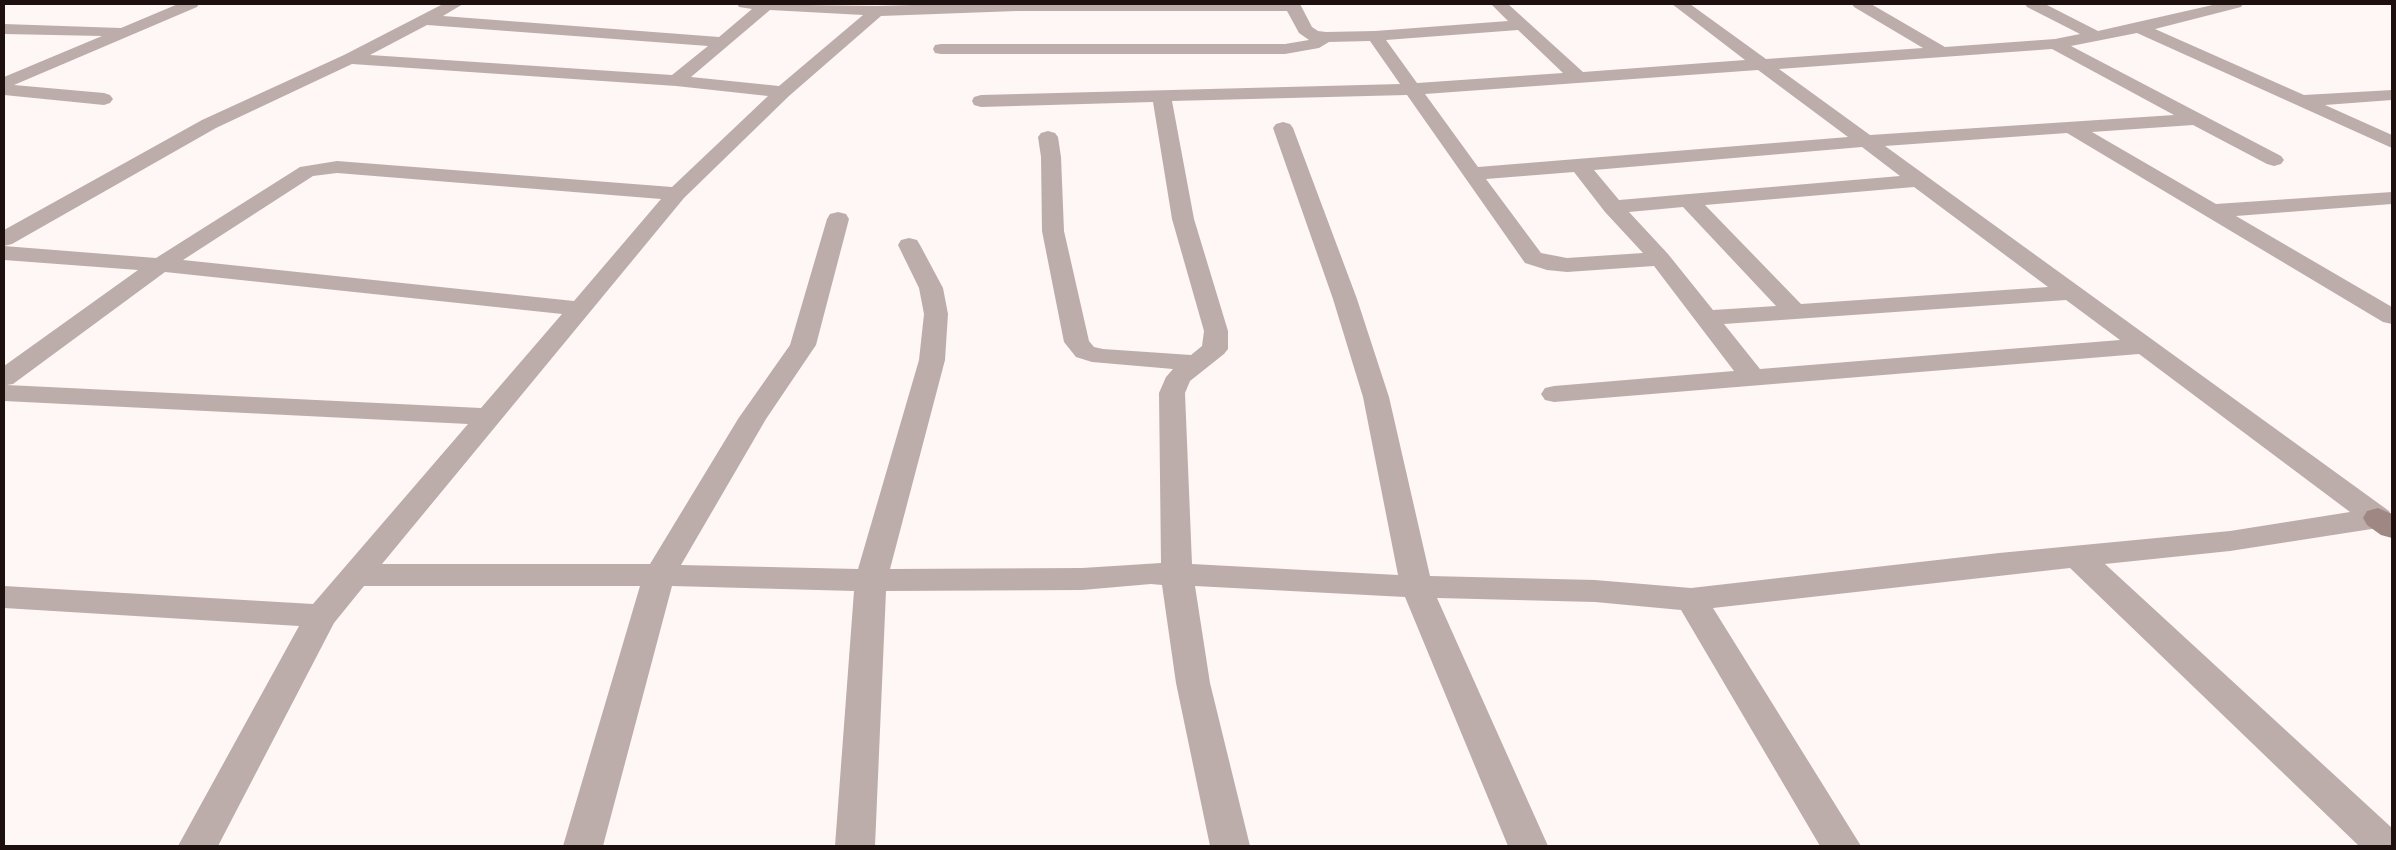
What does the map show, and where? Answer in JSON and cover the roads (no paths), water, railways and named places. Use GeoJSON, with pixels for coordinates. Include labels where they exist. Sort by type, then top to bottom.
{"type":"FeatureCollection","features":[{"type":"Feature","properties":{"kind":"street"},"geometry":{"type":"LineString","coordinates":[[5,84],[191,4]]}},
{"type":"Feature","properties":{"kind":"street"},"geometry":{"type":"LineString","coordinates":[[4,239],[210,124],[266,96],[350,59],[455,4]]}},
{"type":"Feature","properties":{"kind":"street"},"geometry":{"type":"LineString","coordinates":[[745,4],[878,11],[1018,6],[1292,5],[1305,30],[1314,36],[1326,37],[1375,36],[1522,25]]}},
{"type":"Feature","properties":{"kind":"street"},"geometry":{"type":"LineString","coordinates":[[676,81],[768,4]]}},
{"type":"Feature","properties":{"kind":"street"},"geometry":{"type":"LineString","coordinates":[[1499,4],[1578,77]]}},
{"type":"Feature","properties":{"kind":"street"},"geometry":{"type":"LineString","coordinates":[[1680,4],[2145,346],[2388,521]]}},
{"type":"Feature","properties":{"kind":"street"},"geometry":{"type":"LineString","coordinates":[[1860,4],[1942,52]]}},
{"type":"Feature","properties":{"kind":"street"},"geometry":{"type":"LineString","coordinates":[[2033,4],[2096,36]]}},
{"type":"Feature","properties":{"kind":"street"},"geometry":{"type":"LineString","coordinates":[[2178,4],[2199,13]]}},
{"type":"Feature","properties":{"kind":"street"},"geometry":{"type":"LineString","coordinates":[[981,101],[1162,98],[1412,89],[2055,44],[2139,28],[2235,4]]}},
{"type":"Feature","properties":{"kind":"street"},"geometry":{"type":"LineString","coordinates":[[198,846],[321,616],[491,417],[677,194],[783,92],[878,11]]}},
{"type":"Feature","properties":{"kind":"street"},"geometry":{"type":"LineString","coordinates":[[425,20],[722,42]]}},
{"type":"Feature","properties":{"kind":"street"},"geometry":{"type":"LineString","coordinates":[[2139,28],[2391,143]]}},
{"type":"Feature","properties":{"kind":"street"},"geometry":{"type":"LineString","coordinates":[[4,29],[124,32]]}},
{"type":"Feature","properties":{"kind":"street"},"geometry":{"type":"LineString","coordinates":[[1375,36],[1533,258],[1547,263],[1567,265],[1660,258]]}},
{"type":"Feature","properties":{"kind":"street"},"geometry":{"type":"LineString","coordinates":[[942,49],[1285,49],[1313,44],[1326,37]]}},
{"type":"Feature","properties":{"kind":"street"},"geometry":{"type":"LineString","coordinates":[[2055,44],[2274,160]]}},
{"type":"Feature","properties":{"kind":"street"},"geometry":{"type":"LineString","coordinates":[[350,59],[676,81],[783,92]]}},
{"type":"Feature","properties":{"kind":"street"},"geometry":{"type":"LineString","coordinates":[[5,84],[104,99]]}},
{"type":"Feature","properties":{"kind":"street"},"geometry":{"type":"LineString","coordinates":[[2300,101],[2392,95]]}},
{"type":"Feature","properties":{"kind":"street"},"geometry":{"type":"LineString","coordinates":[[1162,98],[1167,137],[1183,219],[1216,331],[1215,348],[1179,377],[1172,393],[1177,575],[1193,683],[1230,846]]}},
{"type":"Feature","properties":{"kind":"street"},"geometry":{"type":"LineString","coordinates":[[1472,174],[1867,141],[2196,118]]}},
{"type":"Feature","properties":{"kind":"street"},"geometry":{"type":"LineString","coordinates":[[1283,128],[1345,298],[1376,397],[1416,586],[1528,846]]}},
{"type":"Feature","properties":{"kind":"street"},"geometry":{"type":"LineString","coordinates":[[2072,128],[2392,317]]}},
{"type":"Feature","properties":{"kind":"street"},"geometry":{"type":"LineString","coordinates":[[1048,137],[1051,157],[1053,231],[1077,342],[1085,352],[1100,357],[1198,362]]}},
{"type":"Feature","properties":{"kind":"street"},"geometry":{"type":"LineString","coordinates":[[1579,165],[1613,207],[1660,258],[1753,378]]}},
{"type":"Feature","properties":{"kind":"street"},"geometry":{"type":"LineString","coordinates":[[4,378],[160,265],[299,174],[319,168],[337,167],[677,194]]}},
{"type":"Feature","properties":{"kind":"street"},"geometry":{"type":"LineString","coordinates":[[1613,207],[1920,180]]}},
{"type":"Feature","properties":{"kind":"street"},"geometry":{"type":"LineString","coordinates":[[2213,211],[2392,198]]}},
{"type":"Feature","properties":{"kind":"street"},"geometry":{"type":"LineString","coordinates":[[1688,200],[1795,312]]}},
{"type":"Feature","properties":{"kind":"street"},"geometry":{"type":"LineString","coordinates":[[583,846],[659,575],[752,419],[803,345],[838,219]]}},
{"type":"Feature","properties":{"kind":"street"},"geometry":{"type":"LineString","coordinates":[[855,846],[871,580],[932,360],[936,314],[931,288],[909,245]]}},
{"type":"Feature","properties":{"kind":"street"},"geometry":{"type":"LineString","coordinates":[[4,252],[160,265],[581,310]]}},
{"type":"Feature","properties":{"kind":"street"},"geometry":{"type":"LineString","coordinates":[[1708,318],[2072,292]]}},
{"type":"Feature","properties":{"kind":"street"},"geometry":{"type":"LineString","coordinates":[[1554,394],[2145,346]]}},
{"type":"Feature","properties":{"kind":"street"},"geometry":{"type":"LineString","coordinates":[[4,393],[491,417]]}},
{"type":"Feature","properties":{"kind":"street"},"geometry":{"type":"LineString","coordinates":[[356,575],[659,575],[871,580],[1082,579],[1152,574],[1361,585],[1595,591],[1691,599],[2230,541],[2388,521]]}},
{"type":"Feature","properties":{"kind":"street"},"geometry":{"type":"LineString","coordinates":[[2077,556],[2385,846]]}},
{"type":"Feature","properties":{"kind":"street"},"geometry":{"type":"LineString","coordinates":[[6,599],[321,616]]}},
{"type":"Feature","properties":{"kind":"street"},"geometry":{"type":"LineString","coordinates":[[1691,599],[1841,846]]}}]}
